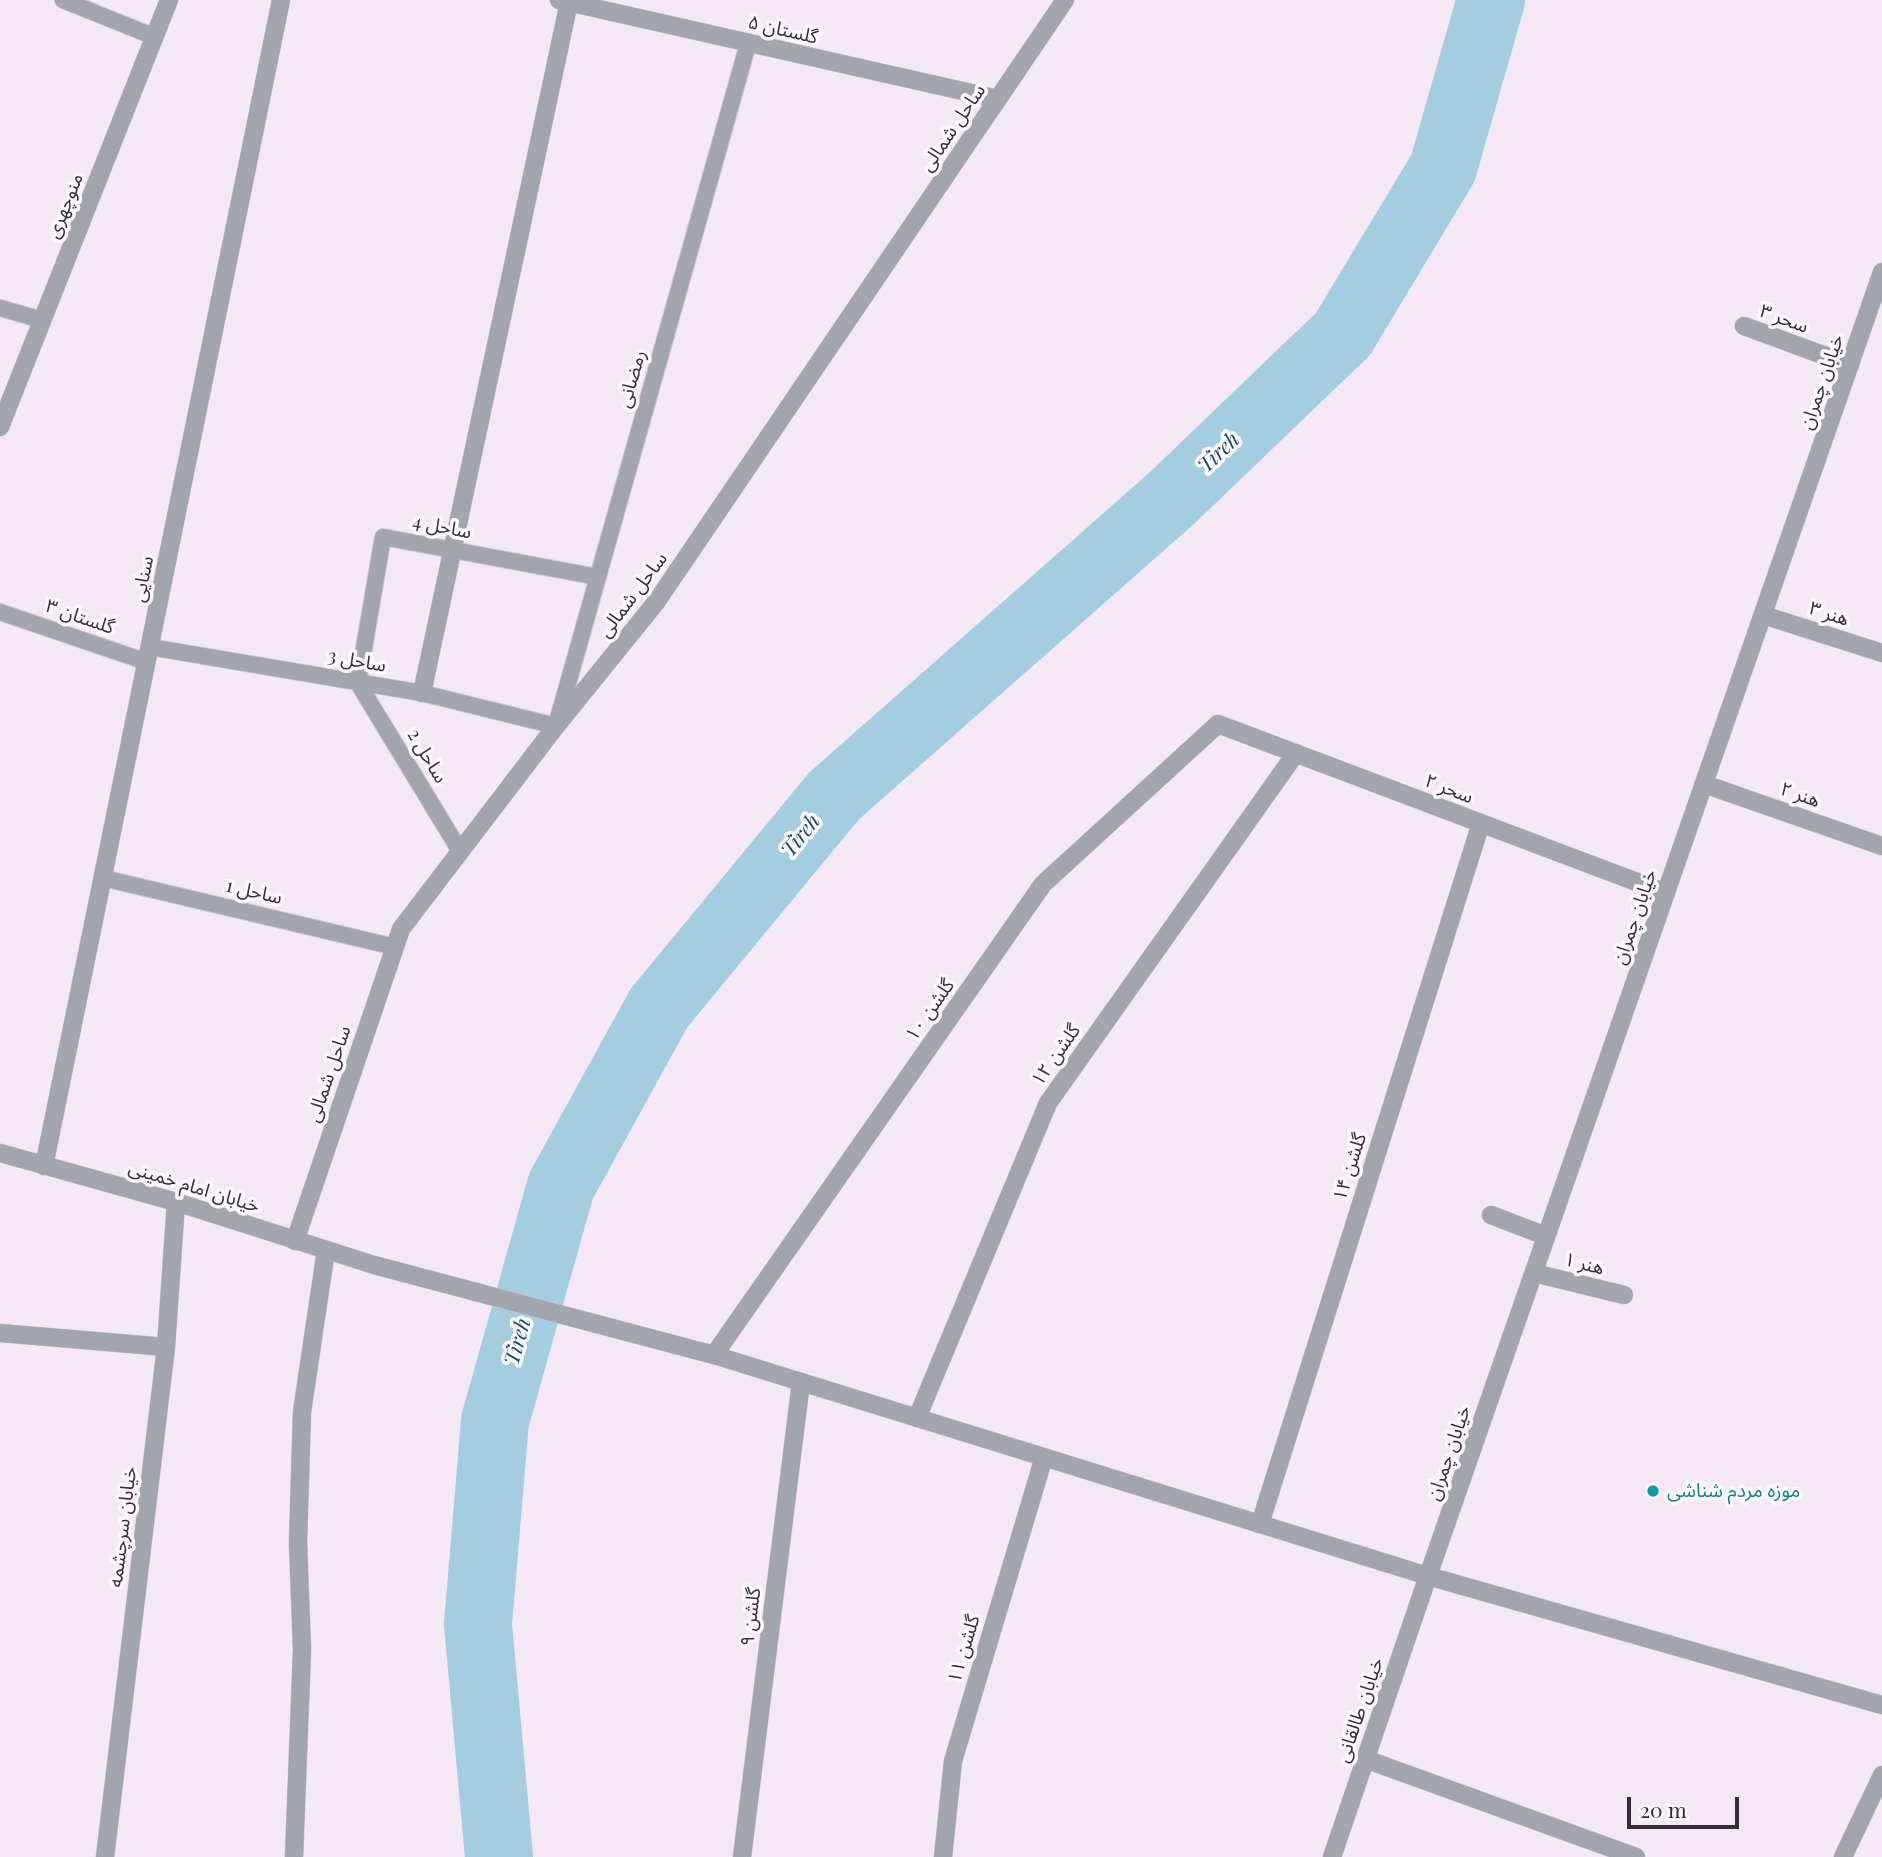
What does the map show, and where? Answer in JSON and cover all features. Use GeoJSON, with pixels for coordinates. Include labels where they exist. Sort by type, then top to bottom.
{"type":"FeatureCollection","features":[{"type":"Feature","properties":{"kind":"street","name":"منوچهری"},"geometry":{"type":"LineString","coordinates":[[0,427],[169,0]]}},
{"type":"Feature","properties":{"kind":"street","name":"سنایی"},"geometry":{"type":"LineString","coordinates":[[44,1166],[281,0]]}},
{"type":"Feature","properties":{"kind":"street","name":"ساحل شمالی"},"geometry":{"type":"LineString","coordinates":[[295,1241],[401,929],[556,726],[657,601],[1065,0]]}},
{"type":"Feature","properties":{"kind":"street","name":"گلستان ۵"},"geometry":{"type":"LineString","coordinates":[[564,1],[998,99]]}},
{"type":"Feature","properties":{"kind":"street"},"geometry":{"type":"LineString","coordinates":[[422,693],[564,1]]}},
{"type":"Feature","properties":{"kind":"street","name":"خیابان چمران"},"geometry":{"type":"LineString","coordinates":[[1428,1576],[1882,272]]}},
{"type":"Feature","properties":{"kind":"street","name":"سحر ۳"},"geometry":{"type":"LineString","coordinates":[[1744,326],[1850,365]]}},
{"type":"Feature","properties":{"kind":"street","name":"هنر ۳"},"geometry":{"type":"LineString","coordinates":[[1763,615],[1882,653]]}},
{"type":"Feature","properties":{"kind":"street","name":"سحر ۲"},"geometry":{"type":"LineString","coordinates":[[1218,724],[1666,893]]}},
{"type":"Feature","properties":{"kind":"street","name":"گلشن ۱۰"},"geometry":{"type":"LineString","coordinates":[[715,1355],[1043,884],[1218,724]]}},
{"type":"Feature","properties":{"kind":"street","name":"گلشن ۱۲"},"geometry":{"type":"LineString","coordinates":[[917,1418],[1048,1103],[1296,753]]}},
{"type":"Feature","properties":{"kind":"street","name":"هنر ۲"},"geometry":{"type":"LineString","coordinates":[[1704,784],[1882,846]]}},
{"type":"Feature","properties":{"kind":"street","name":"گلشن ۱۴"},"geometry":{"type":"LineString","coordinates":[[1259,1524],[1481,823]]}},
{"type":"Feature","properties":{"kind":"street","name":"خیابان امام خمینی"},"geometry":{"type":"LineString","coordinates":[[0,1153],[176,1202],[374,1265],[715,1355],[1428,1576],[1882,1705]]}},
{"type":"Feature","properties":{"kind":"street","name":"خیابان سرچشمه"},"geometry":{"type":"LineString","coordinates":[[105,1857],[166,1347],[176,1202]]}},
{"type":"Feature","properties":{"kind":"street"},"geometry":{"type":"LineString","coordinates":[[1491,1215],[1546,1236]]}},
{"type":"Feature","properties":{"kind":"street"},"geometry":{"type":"LineString","coordinates":[[294,1857],[302,1650],[298,1542],[302,1412],[326,1250]]}},
{"type":"Feature","properties":{"kind":"street","name":"هنر ۱"},"geometry":{"type":"LineString","coordinates":[[1534,1273],[1623,1295]]}},
{"type":"Feature","properties":{"kind":"street"},"geometry":{"type":"LineString","coordinates":[[0,1333],[166,1347]]}},
{"type":"Feature","properties":{"kind":"street","name":"گلشن ۹"},"geometry":{"type":"LineString","coordinates":[[742,1857],[801,1382]]}},
{"type":"Feature","properties":{"kind":"street","name":"گلشن ۱۱"},"geometry":{"type":"LineString","coordinates":[[943,1857],[953,1761],[1044,1457]]}},
{"type":"Feature","properties":{"kind":"street","name":"خیابان طالقانی"},"geometry":{"type":"LineString","coordinates":[[1332,1857],[1428,1576]]}},
{"type":"Feature","properties":{"kind":"street"},"geometry":{"type":"LineString","coordinates":[[1365,1759],[1636,1857]]}},
{"type":"Feature","properties":{"kind":"street"},"geometry":{"type":"LineString","coordinates":[[1843,1857],[1882,1775]]}},
{"type":"Feature","properties":{"kind":"lane"},"geometry":{"type":"LineString","coordinates":[[63,0],[155,37]]}},
{"type":"Feature","properties":{"kind":"lane","name":"رمضانی"},"geometry":{"type":"LineString","coordinates":[[556,726],[748,44]]}},
{"type":"Feature","properties":{"kind":"lane"},"geometry":{"type":"LineString","coordinates":[[0,308],[42,320]]}},
{"type":"Feature","properties":{"kind":"lane","name":"ساحل 4"},"geometry":{"type":"LineString","coordinates":[[358,683],[383,537],[598,577]]}},
{"type":"Feature","properties":{"kind":"lane","name":"گلستان ۳"},"geometry":{"type":"LineString","coordinates":[[0,612],[149,655]]}},
{"type":"Feature","properties":{"kind":"lane","name":"ساحل 3"},"geometry":{"type":"LineString","coordinates":[[149,655],[422,693],[556,726]]}},
{"type":"Feature","properties":{"kind":"lane","name":"ساحل 2"},"geometry":{"type":"LineString","coordinates":[[358,683],[460,851]]}},
{"type":"Feature","properties":{"kind":"lane","name":"ساحل 1"},"geometry":{"type":"LineString","coordinates":[[103,878],[395,947]]}},
{"type":"Feature","properties":{"kind":"waterway","name":"Tireh"},"geometry":{"type":"LineString","coordinates":[[499,1857],[478,1624],[495,1421],[561,1186],[659,1008],[834,796],[1172,498],[1343,334],[1443,168],[1491,0]]}},
{"type":"Feature","properties":{"kind":"place","name":"موزه مردم شناشی"},"geometry":{"type":"Point","coordinates":[1653,1491]}}]}
